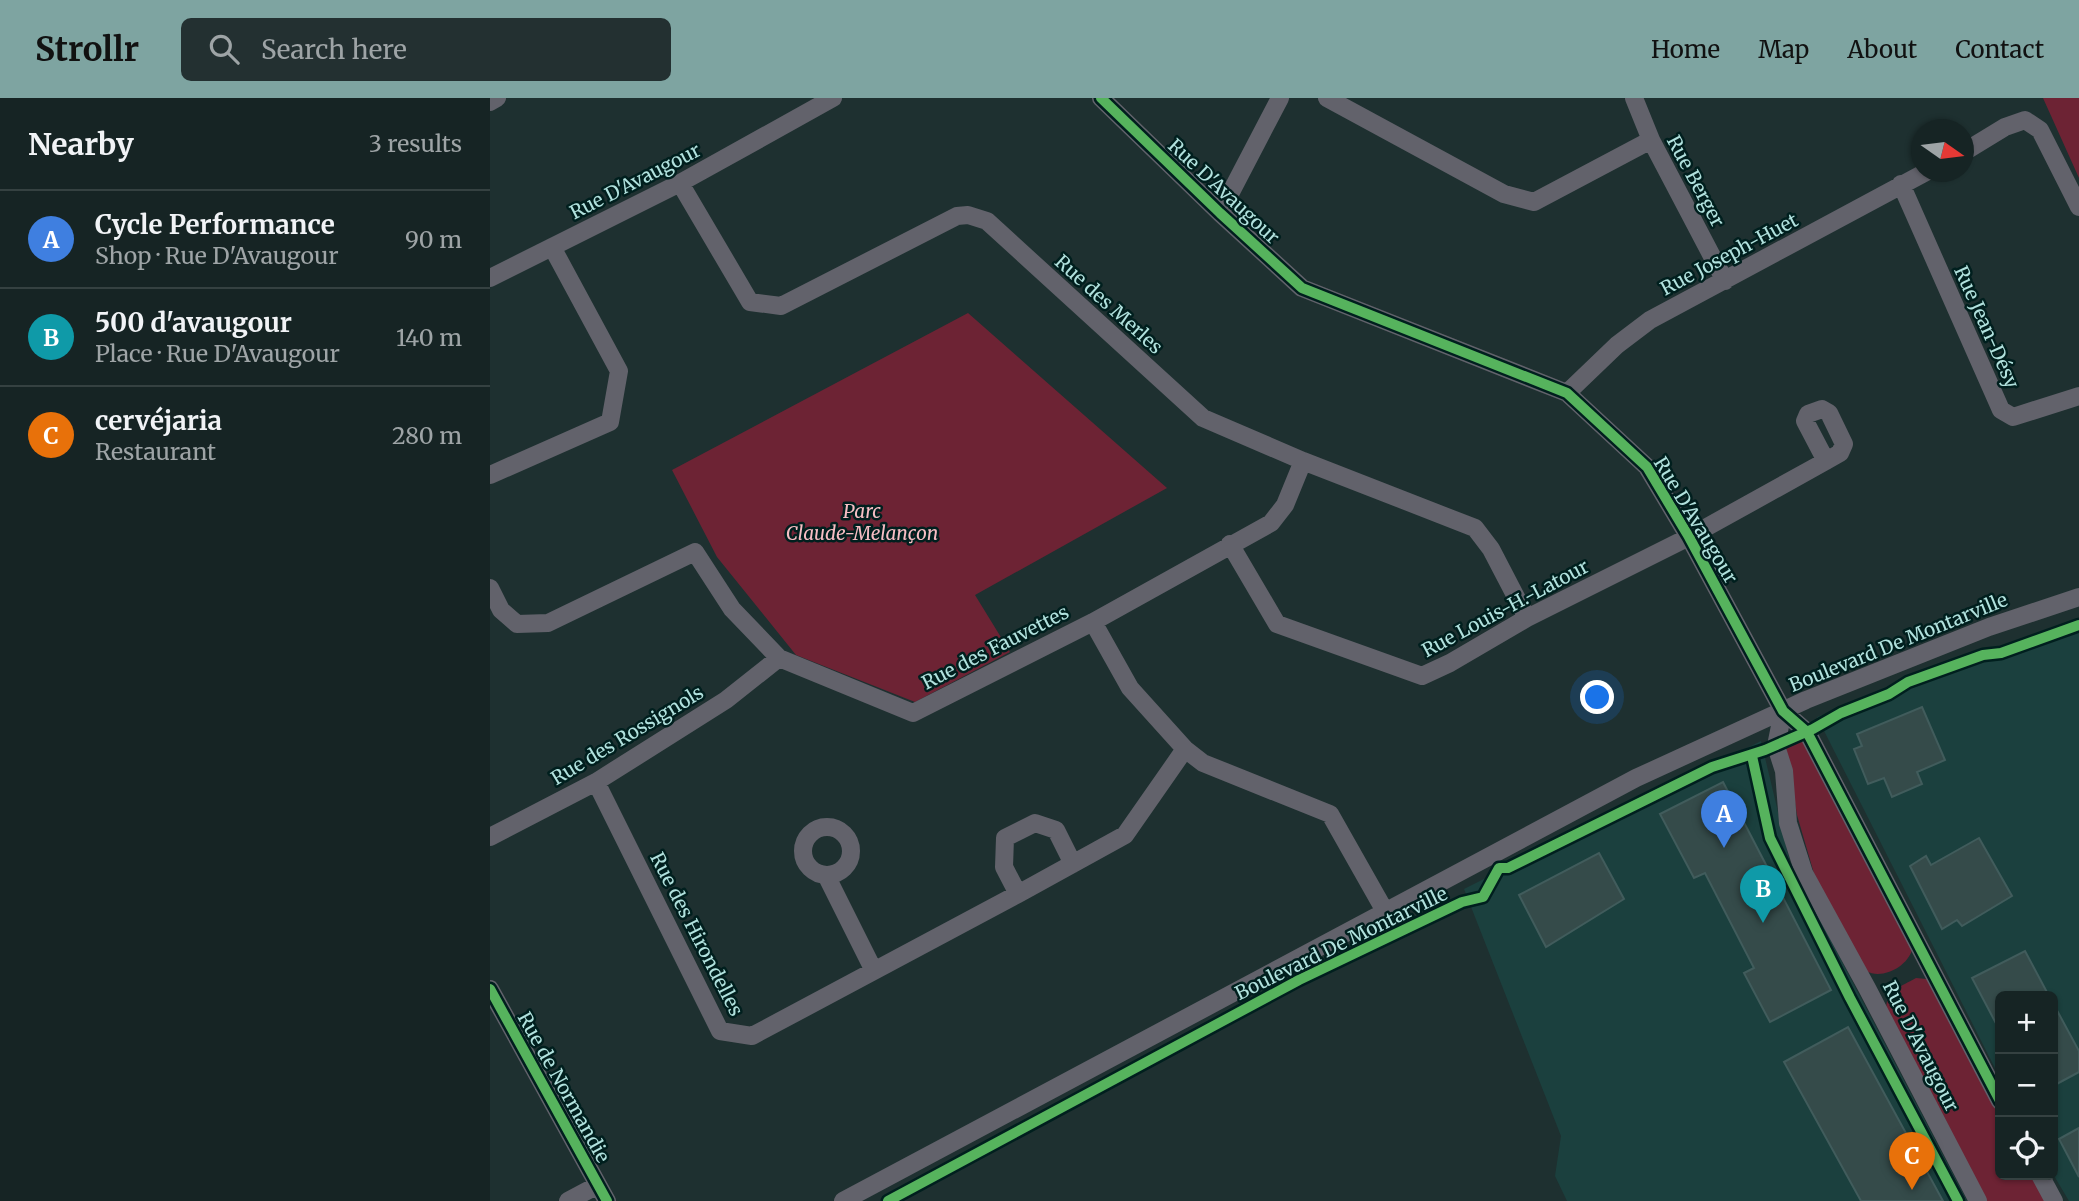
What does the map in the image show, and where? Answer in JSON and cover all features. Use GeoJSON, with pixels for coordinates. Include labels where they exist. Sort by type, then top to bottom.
{"type":"FeatureCollection","features":[{"type":"Feature","properties":{"kind":"street"},"geometry":{"type":"LineString","coordinates":[[490,102],[497,98]]}},
{"type":"Feature","properties":{"kind":"street","name":"Rue D'Avaugour"},"geometry":{"type":"LineString","coordinates":[[490,278],[680,183],[833,98]]}},
{"type":"Feature","properties":{"kind":"street","name":"Rue D'Avaugour"},"geometry":{"type":"LineString","coordinates":[[1101,98],[1302,288],[1567,393],[1647,467],[1689,537],[1783,711],[1807,732],[1995,1091]]}},
{"type":"Feature","properties":{"kind":"street"},"geometry":{"type":"LineString","coordinates":[[1220,213],[1280,98]]}},
{"type":"Feature","properties":{"kind":"street"},"geometry":{"type":"LineString","coordinates":[[1327,98],[1504,194],[1534,202],[1651,140]]}},
{"type":"Feature","properties":{"kind":"street","name":"Rue Berger"},"geometry":{"type":"LineString","coordinates":[[1634,98],[1651,140],[1725,281]]}},
{"type":"Feature","properties":{"kind":"street"},"geometry":{"type":"LineString","coordinates":[[1974,146],[2005,127],[2025,120],[2040,130],[2079,207]]}},
{"type":"Feature","properties":{"kind":"street","name":"Rue Joseph-Huet"},"geometry":{"type":"LineString","coordinates":[[1567,393],[1617,345],[1650,320],[1911,179]]}},
{"type":"Feature","properties":{"kind":"street","name":"Rue des Merles"},"geometry":{"type":"LineString","coordinates":[[680,183],[750,302],[781,306],[957,216],[968,215],[987,221],[1203,418],[1303,461],[1475,528],[1491,549],[1527,618]]}},
{"type":"Feature","properties":{"kind":"street","name":"Rue Jean-Désy"},"geometry":{"type":"LineString","coordinates":[[1901,184],[2001,410],[2013,416],[2079,396]]}},
{"type":"Feature","properties":{"kind":"street"},"geometry":{"type":"LineString","coordinates":[[490,475],[610,422],[618,371],[552,247]]}},
{"type":"Feature","properties":{"kind":"street","name":"Rue des Fauvettes"},"geometry":{"type":"LineString","coordinates":[[490,588],[501,610],[517,624],[548,623],[695,552],[732,609],[779,658],[913,713],[1093,622],[1271,523],[1288,498],[1303,461]]}},
{"type":"Feature","properties":{"kind":"street","name":"Rue Louis-H.-Latour"},"geometry":{"type":"LineString","coordinates":[[1230,544],[1277,624],[1422,676],[1450,663],[1527,618],[1689,537],[1826,461]]}},
{"type":"Feature","properties":{"kind":"street","name":"Boulevard De Montarville"},"geometry":{"type":"LineString","coordinates":[[843,1201],[1636,778],[1755,722],[1977,632],[2079,597]]}},
{"type":"Feature","properties":{"kind":"street"},"geometry":{"type":"LineString","coordinates":[[1093,622],[1130,688],[1185,749],[1203,763],[1330,814],[1386,913]]}},
{"type":"Feature","properties":{"kind":"street","name":"Rue des Rossignols"},"geometry":{"type":"LineString","coordinates":[[490,837],[596,782],[726,700],[779,658]]}},
{"type":"Feature","properties":{"kind":"street","name":"Rue D'Avaugour"},"geometry":{"type":"LineString","coordinates":[[1783,711],[1776,746],[1784,771],[1788,822],[1804,873],[1978,1201]]}},
{"type":"Feature","properties":{"kind":"street","name":"Rue des Hirondelles"},"geometry":{"type":"LineString","coordinates":[[596,782],[720,1031],[752,1036],[1125,835],[1185,749]]}},
{"type":"Feature","properties":{"kind":"street"},"geometry":{"type":"LineString","coordinates":[[1018,894],[1004,867],[1005,838],[1035,823],[1056,830],[1073,864]]}},
{"type":"Feature","properties":{"kind":"street"},"geometry":{"type":"LineString","coordinates":[[825,875],[874,971]]}},
{"type":"Feature","properties":{"kind":"street","name":"Rue de Normandie"},"geometry":{"type":"LineString","coordinates":[[490,989],[607,1201]]}},
{"type":"Feature","properties":{"kind":"street"},"geometry":{"type":"LineString","coordinates":[[2043,1180],[2054,1201]]}},
{"type":"Feature","properties":{"kind":"street"},"geometry":{"type":"LineString","coordinates":[[568,1201],[598,1185]]}},
{"type":"Feature","properties":{"kind":"shaded area"},"geometry":{"type":"Polygon","coordinates":[[[2079,625],[2079,1201],[2069,1201],[2057,1180],[2058,991],[1995,991],[1995,1068],[1817,717],[2079,625]]]}},
{"type":"Feature","properties":{"kind":"shaded area"},"geometry":{"type":"Polygon","coordinates":[[[1761,741],[1790,862],[1967,1201],[1567,1201],[1555,1176],[1561,1136],[1464,889],[1761,741]]]}},
{"type":"Feature","properties":{"kind":"green space"},"geometry":{"type":"Polygon","coordinates":[[[2043,98],[2079,98],[2079,178],[2043,98]]]}},
{"type":"Feature","properties":{"kind":"green space","name":"Parc Claude-Melançon"},"geometry":{"type":"Polygon","coordinates":[[[968,313],[1167,488],[975,595],[1010,652],[915,702],[796,655],[717,557],[672,470],[968,313]]]}},
{"type":"Feature","properties":{"kind":"green space"},"geometry":{"type":"Polygon","coordinates":[[[1802,741],[1833,793],[1912,950],[1905,962],[1886,973],[1866,971],[1815,877],[1797,815],[1786,747],[1802,741]]]}},
{"type":"Feature","properties":{"kind":"green space"},"geometry":{"type":"Polygon","coordinates":[[[1916,978],[1927,979],[1935,987],[1995,1103],[1995,1180],[2037,1180],[2049,1201],[1987,1201],[1887,1013],[1886,1006],[1890,995],[1916,978]]]}},
{"type":"Feature","properties":{"kind":"building"},"geometry":{"type":"Polygon","coordinates":[[[1922,707],[1945,760],[1917,772],[1922,784],[1892,797],[1884,778],[1868,784],[1854,749],[1862,746],[1857,734],[1922,707]]]}},
{"type":"Feature","properties":{"kind":"building"},"geometry":{"type":"Polygon","coordinates":[[[1723,782],[1831,990],[1770,1022],[1744,973],[1754,968],[1705,873],[1694,878],[1660,814],[1723,782]]]}},
{"type":"Feature","properties":{"kind":"building"},"geometry":{"type":"Polygon","coordinates":[[[1979,838],[2012,896],[1962,926],[1957,920],[1942,929],[1910,866],[1926,856],[1931,865],[1979,838]]]}},
{"type":"Feature","properties":{"kind":"building"},"geometry":{"type":"Polygon","coordinates":[[[1599,853],[1624,899],[1546,947],[1519,895],[1599,853]]]}},
{"type":"Feature","properties":{"kind":"building"},"geometry":{"type":"Polygon","coordinates":[[[2025,951],[2046,991],[1995,991],[1995,1022],[1972,978],[2025,951]]]}},
{"type":"Feature","properties":{"kind":"building"},"geometry":{"type":"Polygon","coordinates":[[[2058,1012],[2079,1051],[2079,1072],[2058,1083],[2058,1012]]]}},
{"type":"Feature","properties":{"kind":"building"},"geometry":{"type":"Polygon","coordinates":[[[1848,1027],[1943,1201],[1861,1201],[1784,1062],[1848,1027]]]}},
{"type":"Feature","properties":{"kind":"building"},"geometry":{"type":"Polygon","coordinates":[[[2079,1128],[2079,1177],[2059,1139],[2079,1128]]]}},
{"type":"Feature","properties":{"kind":"cycle path"},"geometry":{"type":"LineString","coordinates":[[1101,98],[1302,288],[1567,393],[1647,467],[1689,537],[1783,711],[1807,732],[1995,1091]]}},
{"type":"Feature","properties":{"kind":"cycle path"},"geometry":{"type":"LineString","coordinates":[[888,1201],[1299,980],[1462,902],[1483,897],[1499,868],[1508,868],[1712,767],[1765,750],[1813,729],[1841,713],[1889,694],[1908,682],[2079,625]]}},
{"type":"Feature","properties":{"kind":"cycle path"},"geometry":{"type":"LineString","coordinates":[[1752,756],[1770,838],[1850,998],[1958,1201]]}},
{"type":"Feature","properties":{"kind":"cycle path"},"geometry":{"type":"LineString","coordinates":[[490,989],[607,1201]]}},
{"type":"Feature","properties":{"kind":"place","name":"Cycle Performance"},"geometry":{"type":"Point","coordinates":[1724,848]}},
{"type":"Feature","properties":{"kind":"place","name":"500 d'avaugour"},"geometry":{"type":"Point","coordinates":[1763,923]}},
{"type":"Feature","properties":{"kind":"place","name":"cervéjaria"},"geometry":{"type":"Point","coordinates":[1912,1190]}}]}
